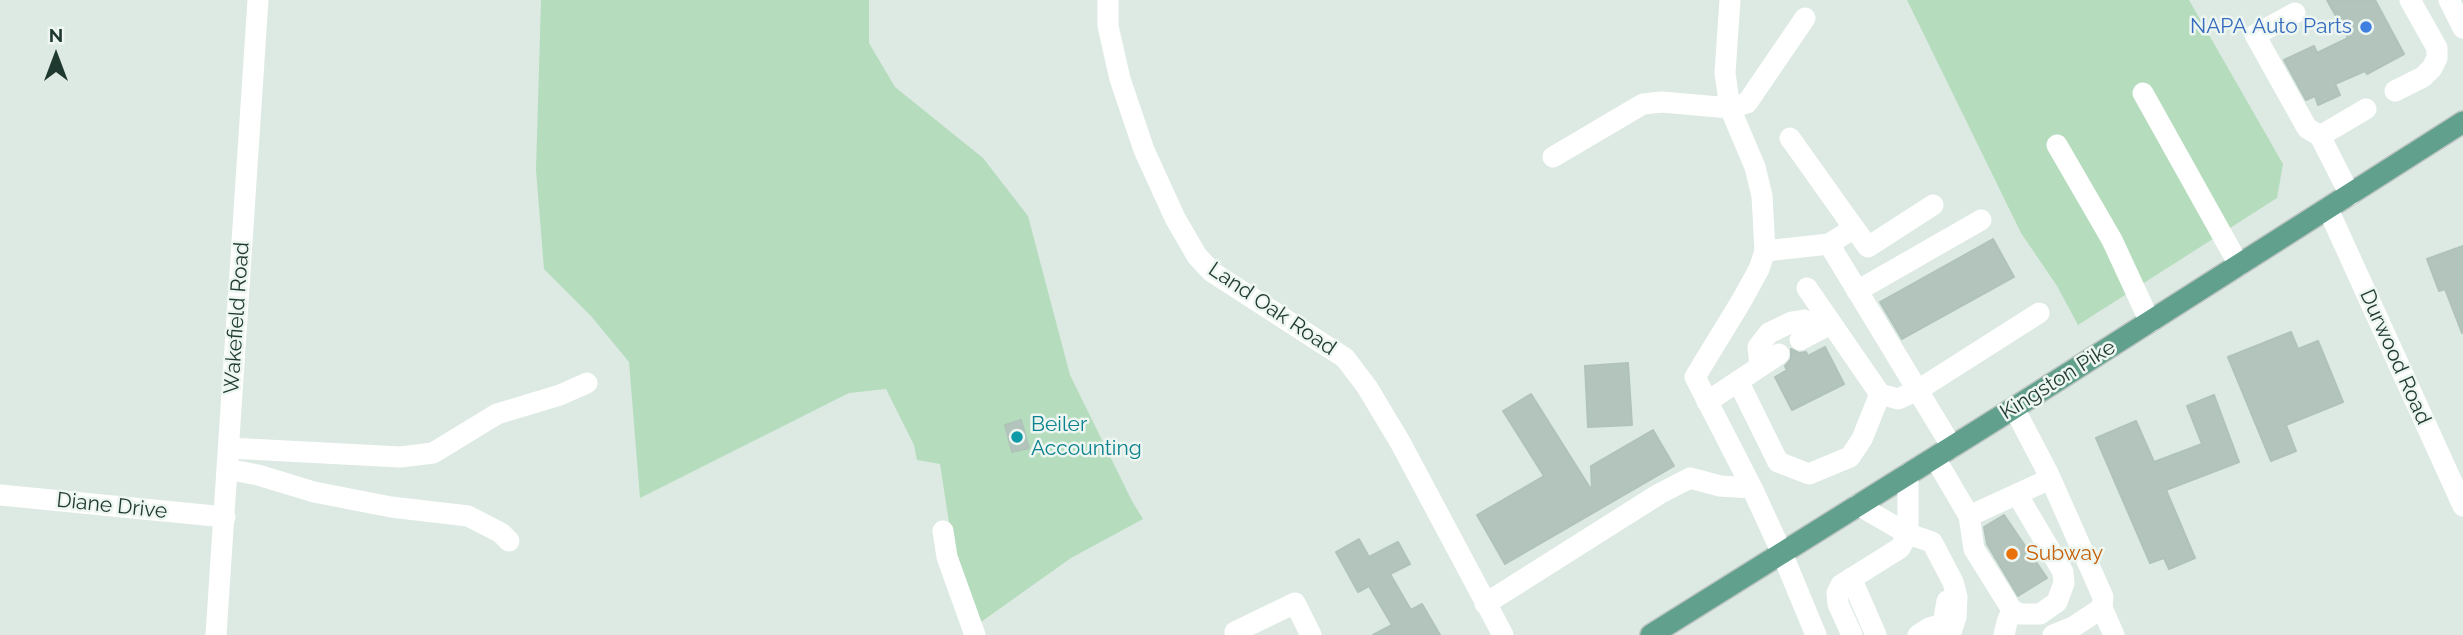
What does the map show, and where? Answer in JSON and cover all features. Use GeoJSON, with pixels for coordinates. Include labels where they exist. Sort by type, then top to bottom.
{"type":"FeatureCollection","features":[{"type":"Feature","properties":{"kind":"main road","name":"Kingston Pike"},"geometry":{"type":"LineString","coordinates":[[1651,635],[2463,122]]}},
{"type":"Feature","properties":{"kind":"street","name":"Wakefield Road"},"geometry":{"type":"LineString","coordinates":[[216,635],[258,0]]}},
{"type":"Feature","properties":{"kind":"street","name":"Land Oak Road"},"geometry":{"type":"LineString","coordinates":[[1108,0],[1108,26],[1120,79],[1144,150],[1174,218],[1197,256],[1212,272],[1345,358],[1367,387],[1396,435],[1503,635]]}},
{"type":"Feature","properties":{"kind":"street"},"geometry":{"type":"LineString","coordinates":[[1730,0],[1725,73],[1730,108],[1758,177],[1762,196],[1765,251],[1759,269],[1742,300],[1695,377],[1752,488],[1816,635]]}},
{"type":"Feature","properties":{"kind":"street"},"geometry":{"type":"LineString","coordinates":[[2395,91],[2423,77],[2437,58],[2437,48],[2410,0]]}},
{"type":"Feature","properties":{"kind":"street"},"geometry":{"type":"LineString","coordinates":[[2449,0],[2463,27]]}},
{"type":"Feature","properties":{"kind":"street"},"geometry":{"type":"LineString","coordinates":[[2295,13],[2255,35],[2307,128],[2320,136],[2350,195]]}},
{"type":"Feature","properties":{"kind":"street"},"geometry":{"type":"LineString","coordinates":[[1553,157],[1643,104],[1662,102],[1730,108],[1748,103],[1805,18]]}},
{"type":"Feature","properties":{"kind":"street"},"geometry":{"type":"LineString","coordinates":[[2143,93],[2239,265]]}},
{"type":"Feature","properties":{"kind":"street"},"geometry":{"type":"LineString","coordinates":[[2320,136],[2366,108]]}},
{"type":"Feature","properties":{"kind":"street"},"geometry":{"type":"LineString","coordinates":[[1790,138],[1868,247],[1933,205]]}},
{"type":"Feature","properties":{"kind":"street"},"geometry":{"type":"LineString","coordinates":[[2057,145],[2112,240],[2150,322]]}},
{"type":"Feature","properties":{"kind":"street","name":"Durwood Road"},"geometry":{"type":"LineString","coordinates":[[2328,209],[2463,506]]}},
{"type":"Feature","properties":{"kind":"street"},"geometry":{"type":"LineString","coordinates":[[1857,291],[1981,220]]}},
{"type":"Feature","properties":{"kind":"street"},"geometry":{"type":"LineString","coordinates":[[1765,251],[1829,244],[1854,228]]}},
{"type":"Feature","properties":{"kind":"street"},"geometry":{"type":"LineString","coordinates":[[1829,244],[1918,390],[1969,516],[1974,549],[2012,610],[2020,614],[2040,614],[2057,602],[2064,583],[2063,572],[2017,494]]}},
{"type":"Feature","properties":{"kind":"street"},"geometry":{"type":"LineString","coordinates":[[1807,289],[1826,326],[1880,394],[1898,399],[1918,390],[2039,313]]}},
{"type":"Feature","properties":{"kind":"street"},"geometry":{"type":"LineString","coordinates":[[1707,402],[1770,359],[1758,346],[1769,333],[1804,320],[1826,326]]}},
{"type":"Feature","properties":{"kind":"street"},"geometry":{"type":"LineString","coordinates":[[1800,340],[1826,326]]}},
{"type":"Feature","properties":{"kind":"street"},"geometry":{"type":"LineString","coordinates":[[1738,381],[1778,462],[1810,474],[1850,457],[1862,439],[1880,394]]}},
{"type":"Feature","properties":{"kind":"street"},"geometry":{"type":"LineString","coordinates":[[228,459],[400,457],[433,453],[497,414],[559,395],[587,383]]}},
{"type":"Feature","properties":{"kind":"street"},"geometry":{"type":"LineString","coordinates":[[2014,408],[2050,479],[2100,590],[2102,608],[2114,635]]}},
{"type":"Feature","properties":{"kind":"street"},"geometry":{"type":"LineString","coordinates":[[228,459],[258,475],[314,492],[468,516],[501,533],[509,541]]}},
{"type":"Feature","properties":{"kind":"street"},"geometry":{"type":"LineString","coordinates":[[1908,474],[1914,536]]}},
{"type":"Feature","properties":{"kind":"street"},"geometry":{"type":"LineString","coordinates":[[1485,604],[1659,494],[1690,478],[1720,486],[1752,488]]}},
{"type":"Feature","properties":{"kind":"street"},"geometry":{"type":"LineString","coordinates":[[1969,516],[2050,479]]}},
{"type":"Feature","properties":{"kind":"street","name":"Diane Drive"},"geometry":{"type":"LineString","coordinates":[[0,495],[225,517]]}},
{"type":"Feature","properties":{"kind":"street"},"geometry":{"type":"LineString","coordinates":[[1858,505],[1914,536],[1932,542],[1953,582],[1957,597],[1956,617],[1944,631],[1929,628],[1918,635]]}},
{"type":"Feature","properties":{"kind":"street"},"geometry":{"type":"LineString","coordinates":[[943,531],[947,557],[975,635]]}},
{"type":"Feature","properties":{"kind":"street"},"geometry":{"type":"LineString","coordinates":[[1852,635],[1838,604],[1837,593],[1846,581],[1900,548],[1914,536]]}},
{"type":"Feature","properties":{"kind":"street"},"geometry":{"type":"LineString","coordinates":[[1846,581],[1863,635]]}},
{"type":"Feature","properties":{"kind":"street"},"geometry":{"type":"LineString","coordinates":[[1846,581],[1876,635]]}},
{"type":"Feature","properties":{"kind":"street"},"geometry":{"type":"LineString","coordinates":[[1236,632],[1295,603],[1311,635]]}},
{"type":"Feature","properties":{"kind":"street"},"geometry":{"type":"LineString","coordinates":[[2053,635],[2073,627],[2102,608]]}},
{"type":"Feature","properties":{"kind":"street"},"geometry":{"type":"LineString","coordinates":[[2004,635],[2012,610]]}},
{"type":"Feature","properties":{"kind":"green space"},"geometry":{"type":"Polygon","coordinates":[[[541,0],[869,0],[869,43],[895,87],[983,158],[1028,216],[1070,375],[1143,519],[1071,558],[981,622],[952,542],[940,464],[917,460],[914,445],[886,389],[849,393],[640,498],[629,362],[591,316],[544,269],[536,170],[541,0]]]}},
{"type":"Feature","properties":{"kind":"green space"},"geometry":{"type":"Polygon","coordinates":[[[1907,0],[2189,0],[2283,164],[2277,198],[2078,325],[2057,286],[2021,233],[1907,0]]]}},
{"type":"Feature","properties":{"kind":"building"},"geometry":{"type":"Polygon","coordinates":[[[2327,0],[2375,0],[2404,54],[2367,74],[2365,71],[2335,84],[2340,95],[2318,105],[2315,96],[2306,100],[2284,60],[2314,46],[2317,53],[2348,38],[2327,0]]]}},
{"type":"Feature","properties":{"kind":"building"},"geometry":{"type":"Polygon","coordinates":[[[1993,239],[2014,277],[1902,339],[1880,302],[1993,239]]]}},
{"type":"Feature","properties":{"kind":"building"},"geometry":{"type":"Polygon","coordinates":[[[2463,246],[2462,333],[2445,289],[2439,291],[2427,259],[2463,246]]]}},
{"type":"Feature","properties":{"kind":"building"},"geometry":{"type":"Polygon","coordinates":[[[2291,332],[2298,349],[2318,341],[2343,402],[2286,425],[2296,451],[2271,461],[2228,357],[2291,332]]]}},
{"type":"Feature","properties":{"kind":"building"},"geometry":{"type":"Polygon","coordinates":[[[1825,347],[1844,384],[1792,410],[1775,377],[1787,370],[1785,366],[1791,359],[1791,349],[1799,353],[1806,352],[1808,356],[1825,347]]]}},
{"type":"Feature","properties":{"kind":"building"},"geometry":{"type":"Polygon","coordinates":[[[1628,363],[1632,425],[1588,427],[1585,366],[1628,363]]]}},
{"type":"Feature","properties":{"kind":"building"},"geometry":{"type":"Polygon","coordinates":[[[1531,394],[1592,491],[1591,466],[1653,430],[1674,466],[1505,564],[1477,515],[1544,476],[1503,411],[1531,394]]]}},
{"type":"Feature","properties":{"kind":"building"},"geometry":{"type":"Polygon","coordinates":[[[2214,395],[2239,462],[2166,490],[2195,558],[2169,569],[2164,558],[2150,563],[2096,438],[2136,421],[2154,462],[2202,444],[2187,406],[2214,395]]]}},
{"type":"Feature","properties":{"kind":"building","name":"Beiler Accounting"},"geometry":{"type":"Polygon","coordinates":[[[1021,420],[1029,448],[1012,452],[1005,425],[1021,420]]]}},
{"type":"Feature","properties":{"kind":"building","name":"Subway"},"geometry":{"type":"Polygon","coordinates":[[[2004,515],[2047,578],[2018,596],[1987,544],[1984,527],[2004,515]]]}},
{"type":"Feature","properties":{"kind":"building"},"geometry":{"type":"Polygon","coordinates":[[[1359,539],[1369,557],[1398,542],[1410,564],[1390,574],[1411,610],[1422,604],[1440,635],[1373,635],[1392,625],[1369,586],[1358,592],[1336,552],[1359,539]]]}},
{"type":"Feature","properties":{"kind":"place","name":"NAPA Auto Parts"},"geometry":{"type":"Point","coordinates":[2366,27]}},
{"type":"Feature","properties":{"kind":"place","name":"Beiler Accounting"},"geometry":{"type":"Point","coordinates":[1017,437]}},
{"type":"Feature","properties":{"kind":"place","name":"Subway"},"geometry":{"type":"Point","coordinates":[2012,554]}}]}
